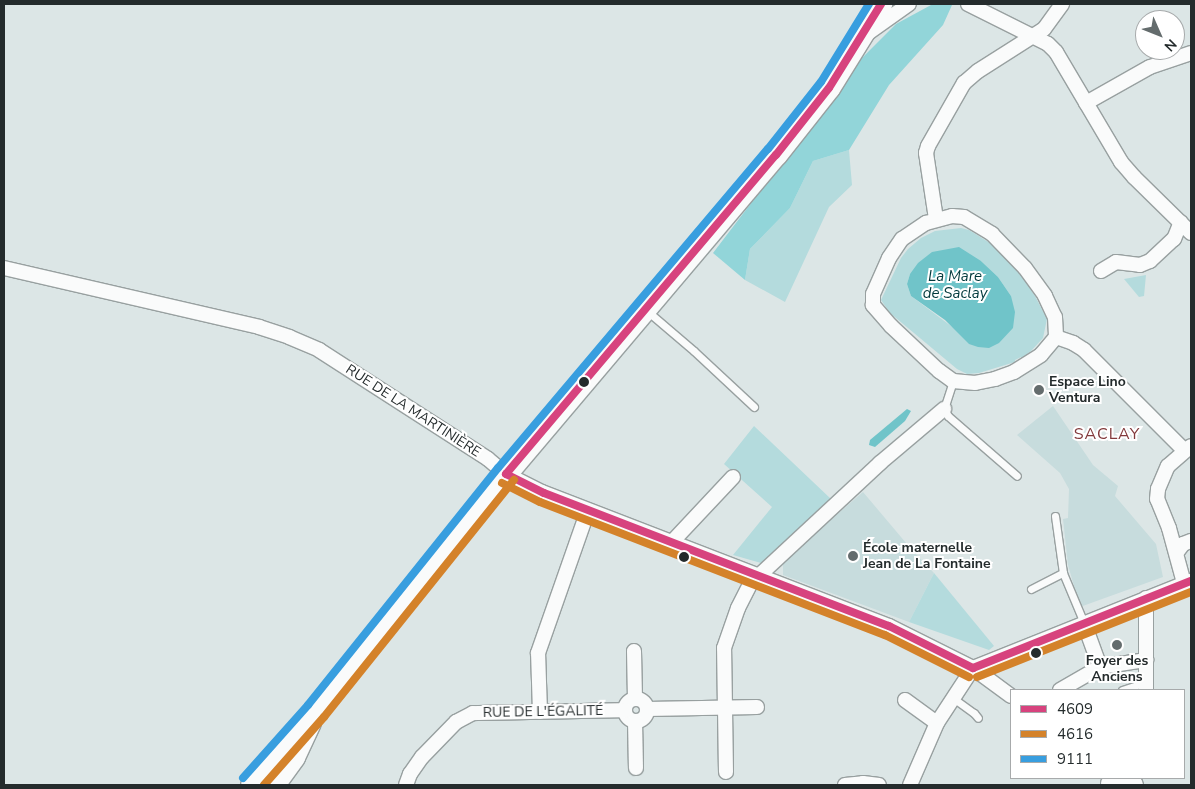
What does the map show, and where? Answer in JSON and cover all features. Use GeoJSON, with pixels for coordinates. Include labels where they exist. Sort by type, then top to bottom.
{"type":"FeatureCollection","features":[{"type":"Feature","properties":{"kind":"main road"},"geometry":{"type":"LineString","coordinates":[[251,785],[316,711],[506,474],[776,155],[828,88],[881,4]]}},
{"type":"Feature","properties":{"kind":"main road"},"geometry":{"type":"LineString","coordinates":[[275,785],[295,757],[316,711]]}},
{"type":"Feature","properties":{"kind":"street"},"geometry":{"type":"LineString","coordinates":[[857,42],[909,4]]}},
{"type":"Feature","properties":{"kind":"street"},"geometry":{"type":"LineString","coordinates":[[968,4],[1035,36],[1048,44],[1056,52],[1127,170],[1191,233]]}},
{"type":"Feature","properties":{"kind":"street"},"geometry":{"type":"LineString","coordinates":[[936,219],[926,159],[928,146],[970,76],[1044,29],[1062,4]]}},
{"type":"Feature","properties":{"kind":"street"},"geometry":{"type":"LineString","coordinates":[[1086,103],[1150,67],[1191,53]]}},
{"type":"Feature","properties":{"kind":"street"},"geometry":{"type":"LineString","coordinates":[[964,217],[992,234],[1025,268],[1045,296],[1054,317],[1056,337],[1041,355],[1014,372],[975,383],[953,381],[939,371],[891,326],[873,305],[873,294],[894,249],[902,240],[915,230],[936,219],[964,217]]}},
{"type":"Feature","properties":{"kind":"street"},"geometry":{"type":"LineString","coordinates":[[1101,272],[1116,262],[1140,265],[1150,260],[1174,239],[1181,222]]}},
{"type":"Feature","properties":{"kind":"street","name":"RUE DE LA MARTINIÈRE"},"geometry":{"type":"LineString","coordinates":[[4,268],[259,327],[289,337],[319,350],[488,459],[506,474],[544,493],[889,626],[972,668],[1010,695]]}},
{"type":"Feature","properties":{"kind":"street"},"geometry":{"type":"LineString","coordinates":[[910,785],[937,723],[972,668],[1059,639],[1084,623],[1188,582],[1158,498],[1158,489],[1168,466],[1188,448],[1084,350],[1073,343],[1056,337]]}},
{"type":"Feature","properties":{"kind":"street"},"geometry":{"type":"LineString","coordinates":[[726,772],[724,648],[745,593],[759,575],[880,463],[944,410]]}},
{"type":"Feature","properties":{"kind":"street"},"geometry":{"type":"LineString","coordinates":[[672,542],[732,477]]}},
{"type":"Feature","properties":{"kind":"street"},"geometry":{"type":"LineString","coordinates":[[540,712],[538,653],[588,510]]}},
{"type":"Feature","properties":{"kind":"street"},"geometry":{"type":"LineString","coordinates":[[1177,552],[1183,544],[1191,540]]}},
{"type":"Feature","properties":{"kind":"street"},"geometry":{"type":"LineString","coordinates":[[1146,598],[1146,686]]}},
{"type":"Feature","properties":{"kind":"street"},"geometry":{"type":"LineString","coordinates":[[1084,623],[1100,667]]}},
{"type":"Feature","properties":{"kind":"street"},"geometry":{"type":"LineString","coordinates":[[634,651],[635,699]]}},
{"type":"Feature","properties":{"kind":"street"},"geometry":{"type":"LineString","coordinates":[[1062,689],[1100,667],[1146,660]]}},
{"type":"Feature","properties":{"kind":"street"},"geometry":{"type":"LineString","coordinates":[[635,699],[642,700],[647,709],[645,716],[636,721],[627,716],[625,710],[627,704],[635,699]]}},
{"type":"Feature","properties":{"kind":"street"},"geometry":{"type":"LineString","coordinates":[[905,700],[937,723]]}},
{"type":"Feature","properties":{"kind":"street"},"geometry":{"type":"LineString","coordinates":[[647,709],[756,707]]}},
{"type":"Feature","properties":{"kind":"street","name":"RUE DE L'ÉGALITÉ"},"geometry":{"type":"LineString","coordinates":[[406,785],[410,774],[419,761],[464,716],[473,713],[625,710]]}},
{"type":"Feature","properties":{"kind":"street"},"geometry":{"type":"LineString","coordinates":[[636,721],[636,768]]}},
{"type":"Feature","properties":{"kind":"street"},"geometry":{"type":"LineString","coordinates":[[1106,782],[1136,782]]}},
{"type":"Feature","properties":{"kind":"street"},"geometry":{"type":"LineString","coordinates":[[846,785],[863,783],[879,785]]}},
{"type":"Feature","properties":{"kind":"lane"},"geometry":{"type":"LineString","coordinates":[[644,309],[694,351],[754,407]]}},
{"type":"Feature","properties":{"kind":"lane"},"geometry":{"type":"LineString","coordinates":[[953,381],[944,410],[948,416],[1017,476]]}},
{"type":"Feature","properties":{"kind":"lane"},"geometry":{"type":"LineString","coordinates":[[1054,516],[1063,574],[1084,623]]}},
{"type":"Feature","properties":{"kind":"lane"},"geometry":{"type":"LineString","coordinates":[[1031,589],[1063,574]]}},
{"type":"Feature","properties":{"kind":"lane"},"geometry":{"type":"LineString","coordinates":[[1128,689],[1146,686]]}},
{"type":"Feature","properties":{"kind":"lane"},"geometry":{"type":"LineString","coordinates":[[953,698],[978,718]]}},
{"type":"Feature","properties":{"kind":"shaded area"},"geometry":{"type":"Polygon","coordinates":[[[931,5],[952,5],[943,25],[889,85],[849,150],[813,161],[790,208],[750,249],[745,280],[713,253],[861,59],[896,24],[931,5]]]}},
{"type":"Feature","properties":{"kind":"shaded area"},"geometry":{"type":"Polygon","coordinates":[[[849,150],[852,185],[829,207],[785,302],[745,280],[750,249],[790,208],[813,161],[849,150]]]}},
{"type":"Feature","properties":{"kind":"shaded area"},"geometry":{"type":"Polygon","coordinates":[[[961,228],[969,230],[990,243],[1018,271],[1035,296],[1047,319],[1043,338],[1022,358],[979,373],[967,374],[957,369],[890,313],[881,300],[901,258],[908,249],[921,238],[935,231],[961,228]],[[981,261],[910,274],[907,284],[911,296],[955,329],[1011,296],[998,277],[981,261]]]}},
{"type":"Feature","properties":{"kind":"shaded area"},"geometry":{"type":"Polygon","coordinates":[[[1146,275],[1144,296],[1139,297],[1124,279],[1146,275]]]}},
{"type":"Feature","properties":{"kind":"shaded area"},"geometry":{"type":"Polygon","coordinates":[[[1053,406],[1093,465],[1118,486],[1115,496],[1156,544],[1163,577],[1080,607],[1068,565],[1063,519],[1068,518],[1069,489],[1060,473],[1017,435],[1053,406]]]}},
{"type":"Feature","properties":{"kind":"shaded area"},"geometry":{"type":"Polygon","coordinates":[[[754,426],[831,499],[761,563],[733,555],[772,507],[724,464],[754,426]]]}},
{"type":"Feature","properties":{"kind":"shaded area","name":"École maternelle Jean de La Fontaine"},"geometry":{"type":"Polygon","coordinates":[[[863,492],[934,573],[909,622],[783,575],[783,561],[863,492]]]}},
{"type":"Feature","properties":{"kind":"shaded area"},"geometry":{"type":"Polygon","coordinates":[[[934,573],[994,646],[989,650],[909,622],[934,573]]]}},
{"type":"Feature","properties":{"kind":"water","name":"La Mare de Saclay"},"geometry":{"type":"Polygon","coordinates":[[[959,247],[981,261],[998,277],[1011,296],[1015,312],[1013,328],[999,343],[989,348],[969,344],[945,320],[911,296],[907,284],[910,274],[918,263],[932,252],[959,247]]]}},
{"type":"Feature","properties":{"kind":"water"},"geometry":{"type":"Polygon","coordinates":[[[907,409],[911,411],[905,421],[875,447],[869,445],[870,440],[907,409]]]}},
{"type":"Feature","properties":{"kind":"transit line","name":"9111"},"geometry":{"type":"LineString","coordinates":[[243,778],[308,705],[498,468],[768,149],[821,82],[869,4]]}},
{"type":"Feature","properties":{"kind":"transit line","name":"4609"},"geometry":{"type":"LineString","coordinates":[[506,474],[776,155],[829,88],[881,4]]}},
{"type":"Feature","properties":{"kind":"transit line","name":"4609"},"geometry":{"type":"LineString","coordinates":[[506,474],[544,493],[889,626],[973,668]]}},
{"type":"Feature","properties":{"kind":"transit line","name":"4616"},"geometry":{"type":"LineString","coordinates":[[264,785],[324,717],[514,480]]}},
{"type":"Feature","properties":{"kind":"transit line","name":"4616"},"geometry":{"type":"LineString","coordinates":[[502,483],[540,502],[885,635],[969,677]]}},
{"type":"Feature","properties":{"kind":"transit line","name":"4609"},"geometry":{"type":"LineString","coordinates":[[973,668],[1191,581]]}},
{"type":"Feature","properties":{"kind":"transit line","name":"4616"},"geometry":{"type":"LineString","coordinates":[[977,677],[1191,592]]}},
{"type":"Feature","properties":{"kind":"place","name":"Espace Lino Ventura"},"geometry":{"type":"Point","coordinates":[1039,390]}},
{"type":"Feature","properties":{"kind":"place","name":"École maternelle Jean de La Fontaine"},"geometry":{"type":"Point","coordinates":[853,556]}},
{"type":"Feature","properties":{"kind":"place","name":"Foyer des Anciens"},"geometry":{"type":"Point","coordinates":[1117,645]}},
{"type":"Feature","properties":{"kind":"district","name":"SACLAY"},"geometry":{"type":"Point","coordinates":[1107,434]}}]}
